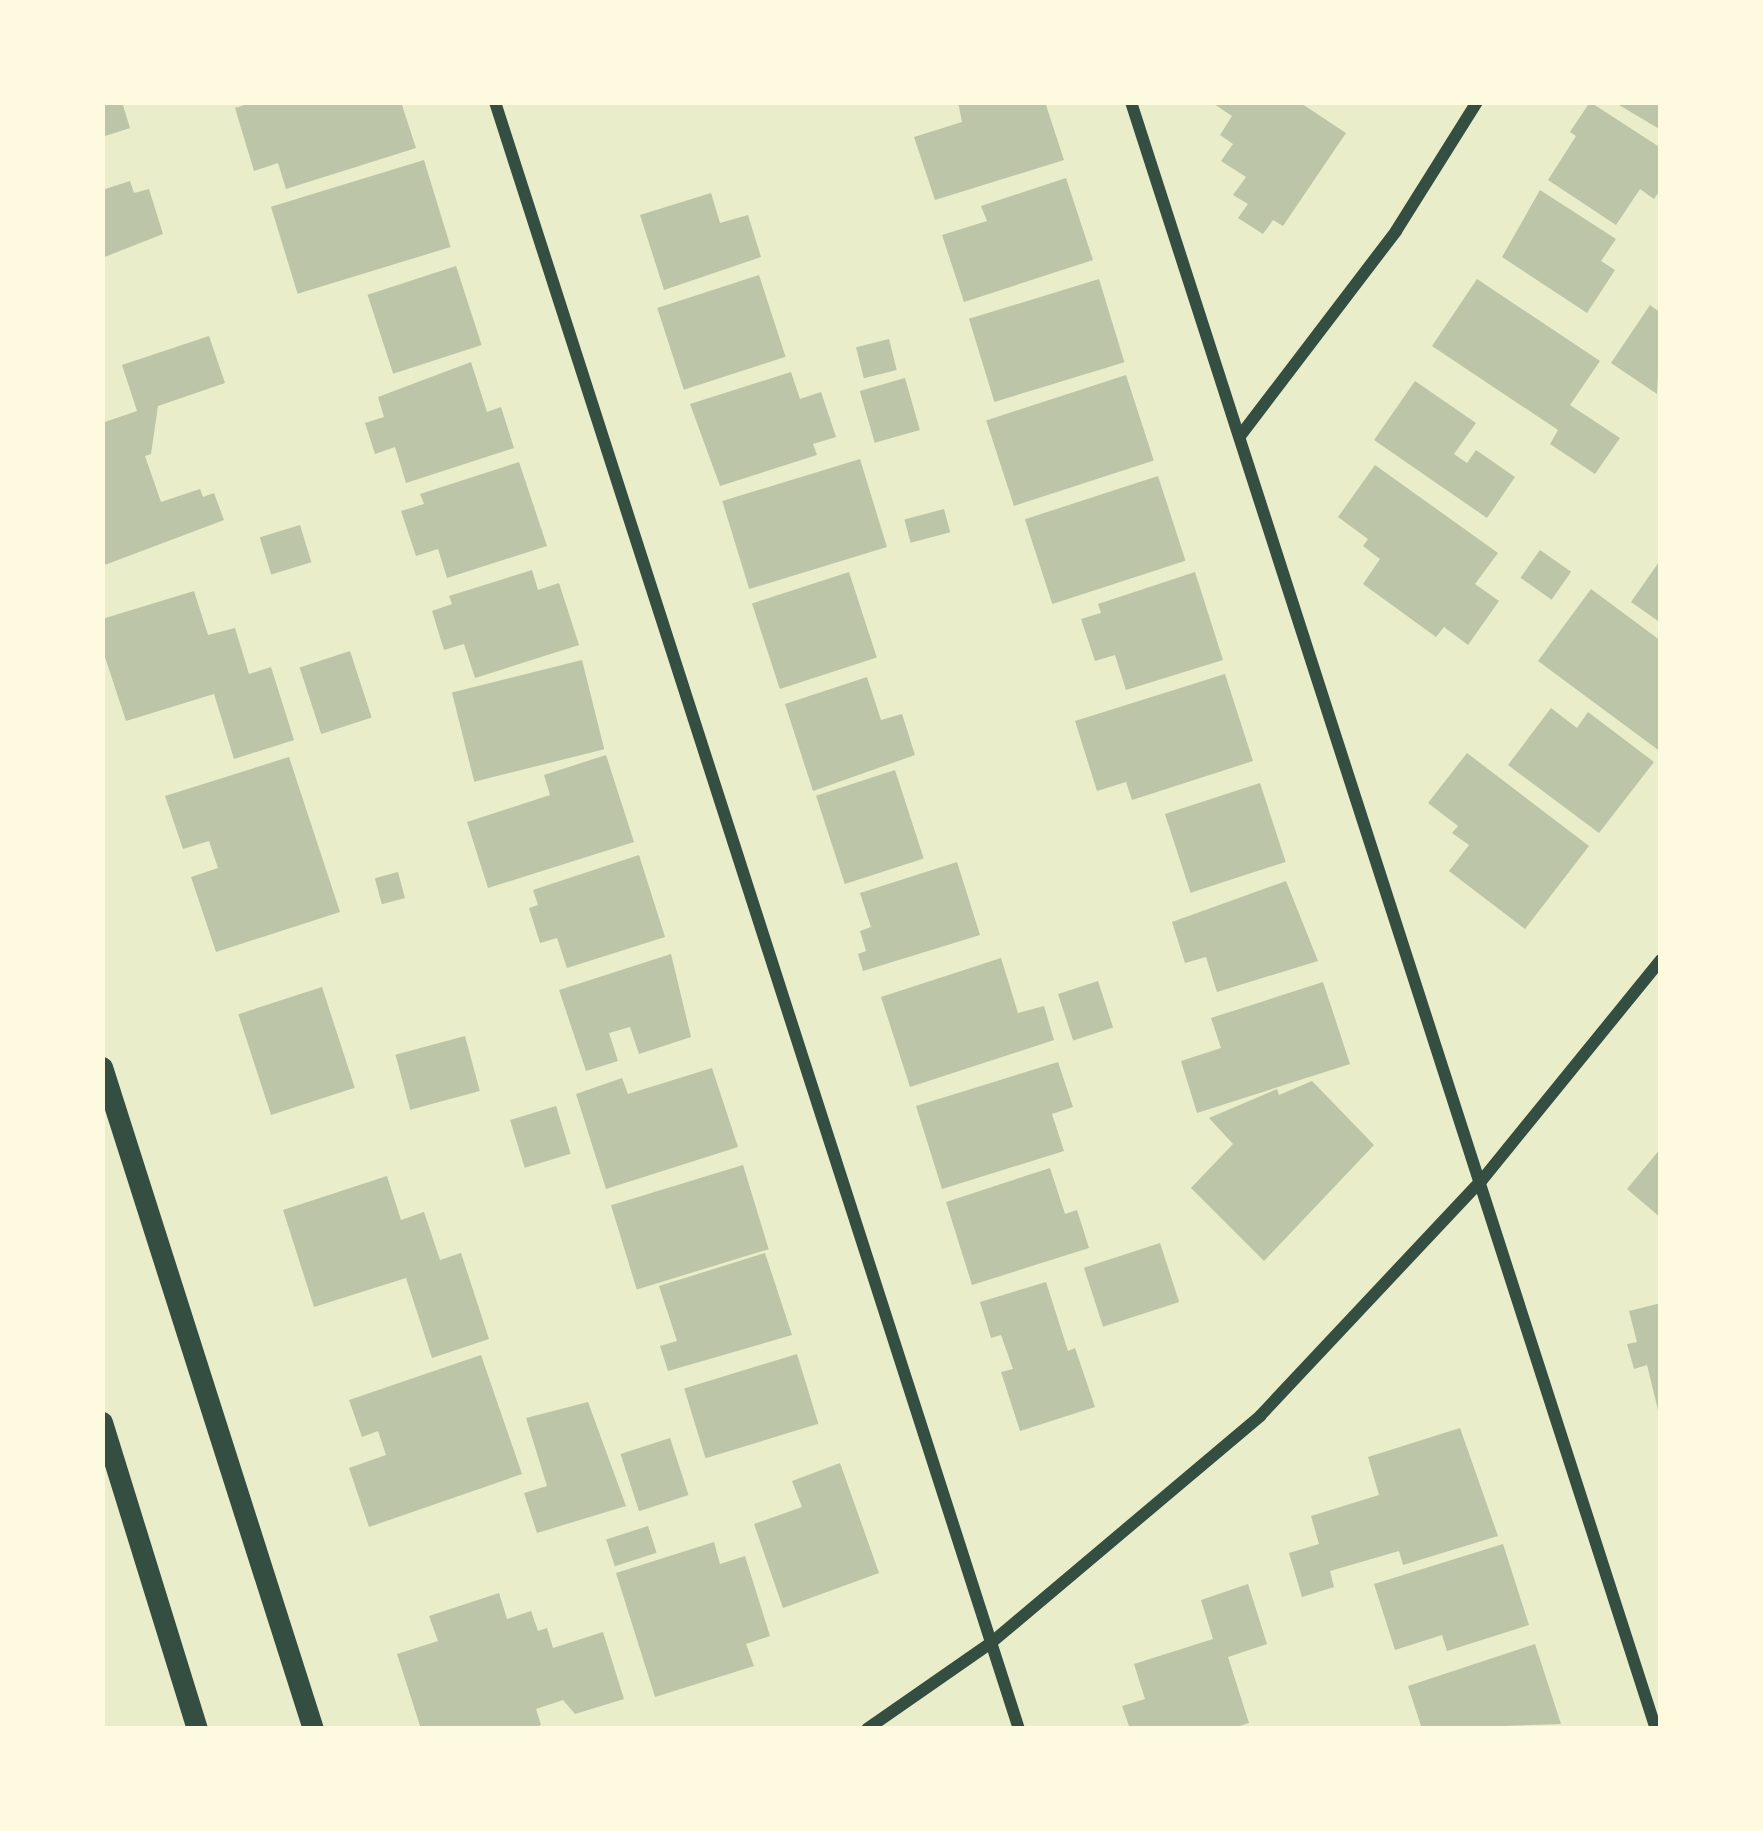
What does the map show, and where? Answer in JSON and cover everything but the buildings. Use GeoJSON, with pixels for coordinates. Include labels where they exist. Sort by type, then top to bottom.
{"type":"FeatureCollection","features":[{"type":"Feature","properties":{"kind":"street"},"geometry":{"type":"LineString","coordinates":[[495,102],[1019,1729]]}},
{"type":"Feature","properties":{"kind":"street"},"geometry":{"type":"LineString","coordinates":[[1131,102],[1656,1729]]}},
{"type":"Feature","properties":{"kind":"street"},"geometry":{"type":"LineString","coordinates":[[1240,436],[1396,231],[1477,102]]}},
{"type":"Feature","properties":{"kind":"street"},"geometry":{"type":"LineString","coordinates":[[867,1729],[992,1642],[1260,1416],[1482,1180],[1661,960]]}},
{"type":"Feature","properties":{"kind":"street"},"geometry":{"type":"LineString","coordinates":[[104,1079],[313,1729]]}},
{"type":"Feature","properties":{"kind":"street"},"geometry":{"type":"LineString","coordinates":[[102,1421],[197,1729]]}}]}
